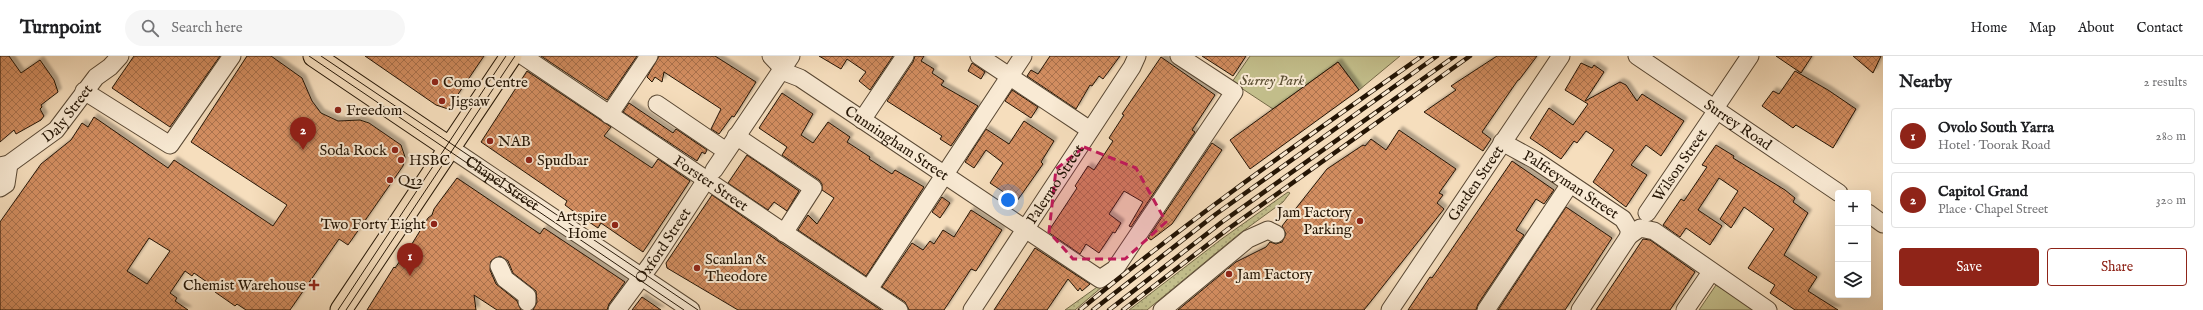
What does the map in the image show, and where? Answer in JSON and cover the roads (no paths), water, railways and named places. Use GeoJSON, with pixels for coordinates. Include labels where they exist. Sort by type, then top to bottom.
{"type":"FeatureCollection","features":[{"type":"Feature","properties":{"kind":"main road","name":"Chapel Street"},"geometry":{"type":"LineString","coordinates":[[314,56],[450,148]]}},
{"type":"Feature","properties":{"kind":"main road"},"geometry":{"type":"LineString","coordinates":[[341,310],[511,56]]}},
{"type":"Feature","properties":{"kind":"street","name":"Daly Street"},"geometry":{"type":"LineString","coordinates":[[0,188],[6,184],[4,165],[56,130],[96,77],[110,67],[120,56]]}},
{"type":"Feature","properties":{"kind":"street"},"geometry":{"type":"LineString","coordinates":[[84,91],[170,145],[232,56]]}},
{"type":"Feature","properties":{"kind":"street","name":"Forster Street"},"geometry":{"type":"LineString","coordinates":[[523,56],[609,115],[710,175],[784,233],[898,310]]}},
{"type":"Feature","properties":{"kind":"street"},"geometry":{"type":"LineString","coordinates":[[609,115],[648,56]]}},
{"type":"Feature","properties":{"kind":"street"},"geometry":{"type":"LineString","coordinates":[[862,120],[905,56]]}},
{"type":"Feature","properties":{"kind":"street"},"geometry":{"type":"LineString","coordinates":[[979,56],[1090,130]]}},
{"type":"Feature","properties":{"kind":"street"},"geometry":{"type":"LineString","coordinates":[[868,289],[945,176],[1023,56]]}},
{"type":"Feature","properties":{"kind":"street","name":"Palermo Street"},"geometry":{"type":"LineString","coordinates":[[972,310],[1132,67],[1137,56]]}},
{"type":"Feature","properties":{"kind":"street","name":"Cunningham Street"},"geometry":{"type":"LineString","coordinates":[[781,60],[787,73],[800,78],[1100,279],[1114,269],[1234,92],[1179,56]]}},
{"type":"Feature","properties":{"kind":"street","name":"Garden Street"},"geometry":{"type":"LineString","coordinates":[[1390,310],[1561,56]]}},
{"type":"Feature","properties":{"kind":"street","name":"Wilson Street"},"geometry":{"type":"LineString","coordinates":[[1647,214],[1750,56]]}},
{"type":"Feature","properties":{"kind":"street","name":"Surrey Road"},"geometry":{"type":"LineString","coordinates":[[1641,57],[1835,190]]}},
{"type":"Feature","properties":{"kind":"street","name":"Oxford Street"},"geometry":{"type":"LineString","coordinates":[[617,310],[642,276],[736,136],[781,60]]}},
{"type":"Feature","properties":{"kind":"street"},"geometry":{"type":"LineString","coordinates":[[657,104],[726,151]]}},
{"type":"Feature","properties":{"kind":"street"},"geometry":{"type":"LineString","coordinates":[[736,136],[814,188],[784,233]]}},
{"type":"Feature","properties":{"kind":"street","name":"Palfreyman Street"},"geometry":{"type":"LineString","coordinates":[[1502,142],[1623,219],[1629,229],[1629,236]]}},
{"type":"Feature","properties":{"kind":"street","name":"Chapel Street"},"geometry":{"type":"LineString","coordinates":[[450,148],[691,310]]}},
{"type":"Feature","properties":{"kind":"street"},"geometry":{"type":"LineString","coordinates":[[1486,310],[1570,184]]}},
{"type":"Feature","properties":{"kind":"street"},"geometry":{"type":"LineString","coordinates":[[1871,215],[1883,224]]}},
{"type":"Feature","properties":{"kind":"street","name":"Palfreyman Street"},"geometry":{"type":"LineString","coordinates":[[1629,236],[1640,228],[1649,228],[1701,262],[1711,272],[1768,310]]}},
{"type":"Feature","properties":{"kind":"street"},"geometry":{"type":"LineString","coordinates":[[1162,310],[1248,239],[1268,230],[1276,234]]}},
{"type":"Feature","properties":{"kind":"street"},"geometry":{"type":"LineString","coordinates":[[1580,310],[1629,236]]}},
{"type":"Feature","properties":{"kind":"street"},"geometry":{"type":"LineString","coordinates":[[499,266],[506,279],[527,296],[529,307]]}},
{"type":"Feature","properties":{"kind":"street"},"geometry":{"type":"LineString","coordinates":[[1685,310],[1711,272]]}},
{"type":"Feature","properties":{"kind":"tram line"},"geometry":{"type":"LineString","coordinates":[[309,56],[684,310]]}},
{"type":"Feature","properties":{"kind":"tram line"},"geometry":{"type":"LineString","coordinates":[[321,56],[698,310]]}},
{"type":"Feature","properties":{"kind":"tram line"},"geometry":{"type":"LineString","coordinates":[[338,310],[506,56]]}},
{"type":"Feature","properties":{"kind":"tram line"},"geometry":{"type":"LineString","coordinates":[[346,310],[515,56]]}},
{"type":"Feature","properties":{"kind":"railway"},"geometry":{"type":"LineString","coordinates":[[1080,310],[1121,276],[1206,211],[1422,56]]}},
{"type":"Feature","properties":{"kind":"railway"},"geometry":{"type":"LineString","coordinates":[[1093,310],[1216,214],[1437,56]]}},
{"type":"Feature","properties":{"kind":"railway"},"geometry":{"type":"LineString","coordinates":[[1109,310],[1222,222],[1455,56]]}},
{"type":"Feature","properties":{"kind":"railway"},"geometry":{"type":"LineString","coordinates":[[1123,310],[1228,229],[1470,56]]}},
{"type":"Feature","properties":{"kind":"place","name":"Como Centre"},"geometry":{"type":"Point","coordinates":[435,82]}},
{"type":"Feature","properties":{"kind":"place","name":"Jigsaw"},"geometry":{"type":"Point","coordinates":[442,101]}},
{"type":"Feature","properties":{"kind":"place","name":"Freedom"},"geometry":{"type":"Point","coordinates":[338,110]}},
{"type":"Feature","properties":{"kind":"place","name":"NAB"},"geometry":{"type":"Point","coordinates":[490,141]}},
{"type":"Feature","properties":{"kind":"place","name":"Capitol Grand"},"geometry":{"type":"Point","coordinates":[303,150]}},
{"type":"Feature","properties":{"kind":"place","name":"Soda Rock"},"geometry":{"type":"Point","coordinates":[395,150]}},
{"type":"Feature","properties":{"kind":"place","name":"HSBC"},"geometry":{"type":"Point","coordinates":[401,160]}},
{"type":"Feature","properties":{"kind":"place","name":"Spudbar"},"geometry":{"type":"Point","coordinates":[529,160]}},
{"type":"Feature","properties":{"kind":"place","name":"Q12"},"geometry":{"type":"Point","coordinates":[390,180]}},
{"type":"Feature","properties":{"kind":"place","name":"Jam Factory Parking"},"geometry":{"type":"Point","coordinates":[1360,221]}},
{"type":"Feature","properties":{"kind":"place","name":"Two Forty Eight"},"geometry":{"type":"Point","coordinates":[434,224]}},
{"type":"Feature","properties":{"kind":"place","name":"Artspire Home"},"geometry":{"type":"Point","coordinates":[615,225]}},
{"type":"Feature","properties":{"kind":"place","name":"Scanlan & Theodore"},"geometry":{"type":"Point","coordinates":[697,268]}},
{"type":"Feature","properties":{"kind":"place","name":"Jam Factory"},"geometry":{"type":"Point","coordinates":[1229,274]}},
{"type":"Feature","properties":{"kind":"place","name":"Ovolo South Yarra"},"geometry":{"type":"Point","coordinates":[410,276]}},
{"type":"Feature","properties":{"kind":"place","name":"Chemist Warehouse"},"geometry":{"type":"Point","coordinates":[314,285]}},
{"type":"Feature","properties":{"kind":"park label","name":"Surrey Park"},"geometry":{"type":"Point","coordinates":[1272,80]}}]}
